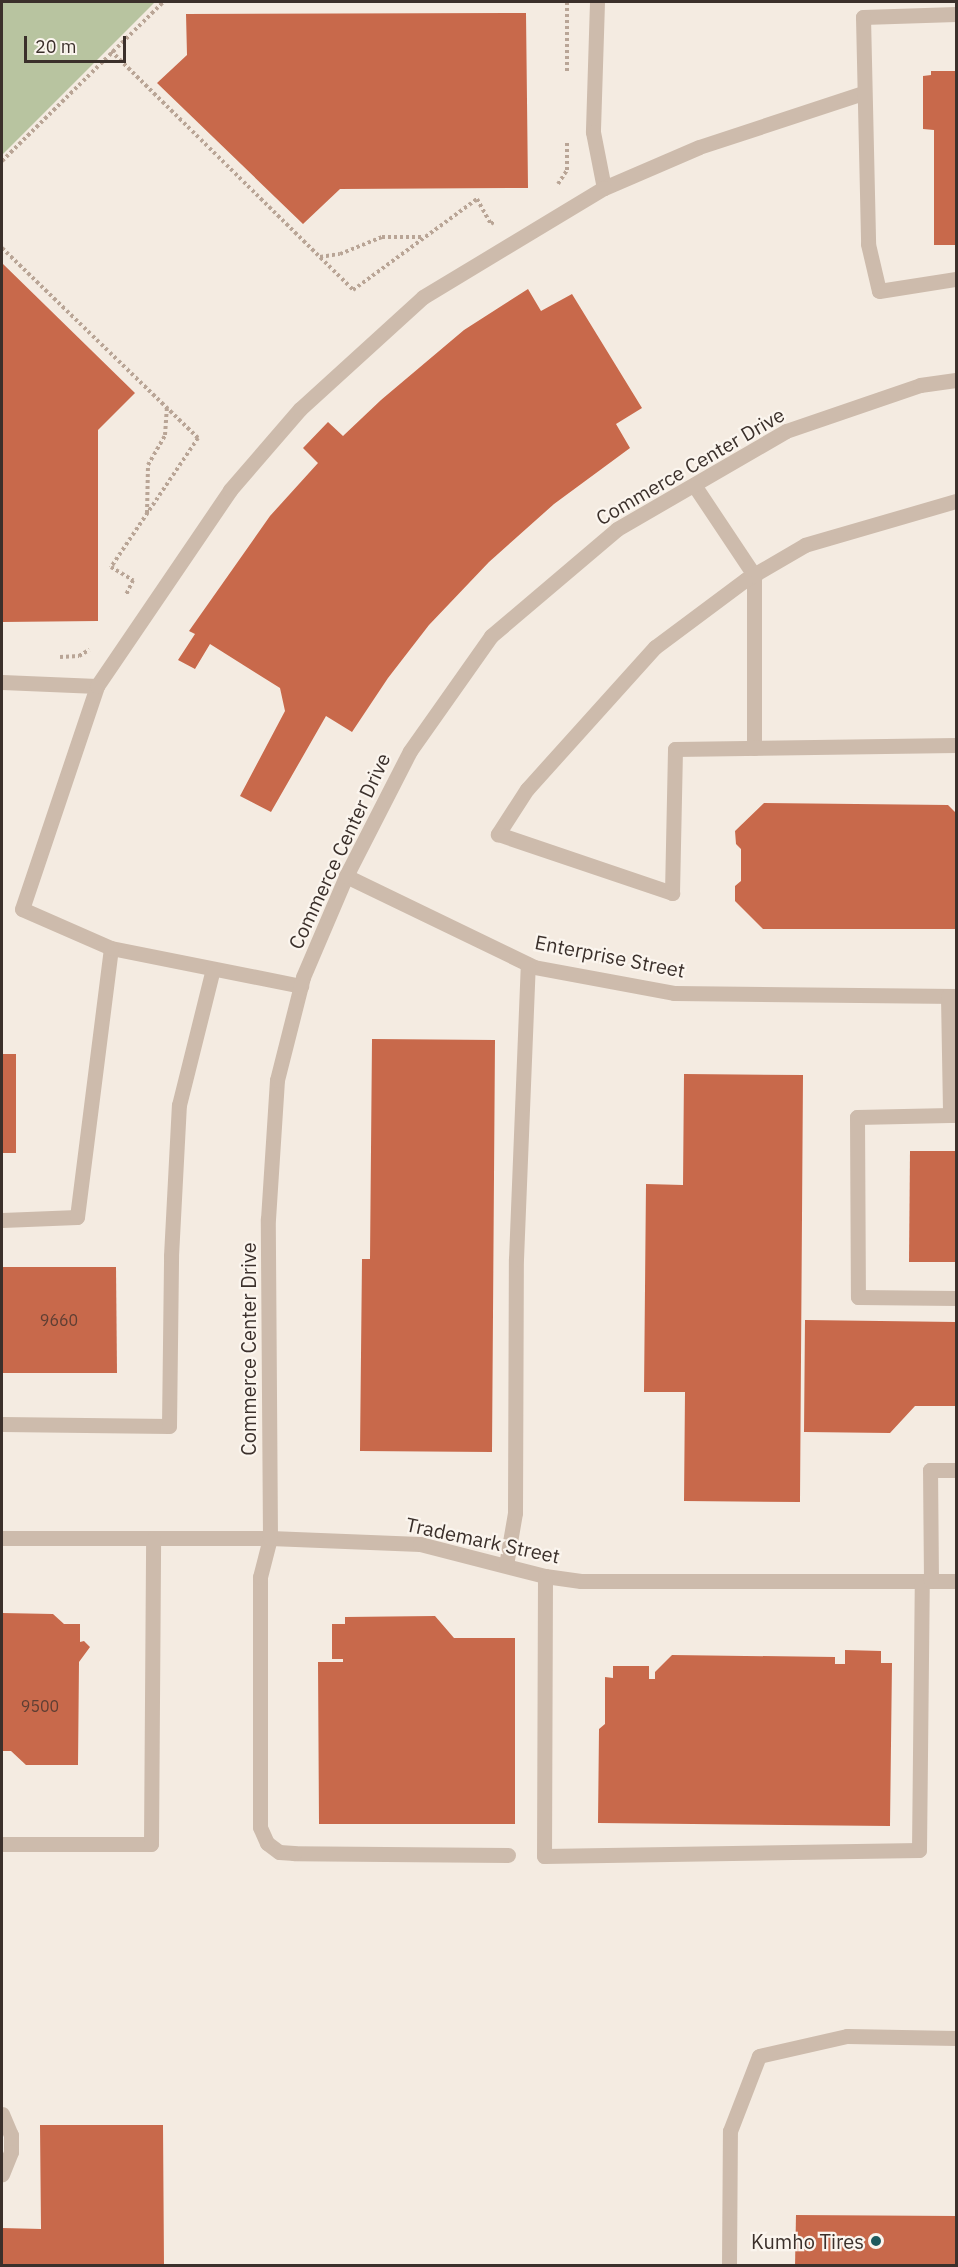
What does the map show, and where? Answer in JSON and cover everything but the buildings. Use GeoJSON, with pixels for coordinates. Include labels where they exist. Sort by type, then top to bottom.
{"type":"FeatureCollection","features":[{"type":"Feature","properties":{"kind":"street"},"geometry":{"type":"LineString","coordinates":[[597,2],[593,132],[604,188]]}},
{"type":"Feature","properties":{"kind":"street"},"geometry":{"type":"LineString","coordinates":[[957,14],[864,17],[868,244],[879,291],[957,279]]}},
{"type":"Feature","properties":{"kind":"street"},"geometry":{"type":"LineString","coordinates":[[301,986],[111,948],[22,909],[97,687],[230,490],[300,409],[423,297],[604,188],[699,147],[864,93]]}},
{"type":"Feature","properties":{"kind":"street","name":"Commerce Center Drive"},"geometry":{"type":"LineString","coordinates":[[508,1855],[279,1852],[267,1843],[260,1827],[260,1577],[270,1538],[268,1220],[277,1080],[301,986],[346,876],[410,751],[491,636],[617,529],[786,431],[920,386],[957,380]]}},
{"type":"Feature","properties":{"kind":"street"},"geometry":{"type":"LineString","coordinates":[[694,485],[754,575],[754,748]]}},
{"type":"Feature","properties":{"kind":"street"},"geometry":{"type":"LineString","coordinates":[[957,501],[805,545],[754,575],[655,647],[527,789],[498,834],[672,893],[675,749],[957,745]]}},
{"type":"Feature","properties":{"kind":"street"},"geometry":{"type":"LineString","coordinates":[[2,682],[97,687]]}},
{"type":"Feature","properties":{"kind":"street","name":"Enterprise Street"},"geometry":{"type":"LineString","coordinates":[[346,876],[528,964],[674,993],[952,996]]}},
{"type":"Feature","properties":{"kind":"street"},"geometry":{"type":"LineString","coordinates":[[2,1220],[76,1217],[111,948]]}},
{"type":"Feature","properties":{"kind":"street"},"geometry":{"type":"LineString","coordinates":[[506,1565],[515,1513],[516,1259],[528,964]]}},
{"type":"Feature","properties":{"kind":"street"},"geometry":{"type":"LineString","coordinates":[[2,1424],[169,1426],[171,1256],[179,1106],[213,969]]}},
{"type":"Feature","properties":{"kind":"street"},"geometry":{"type":"LineString","coordinates":[[952,996],[953,1114],[857,1117],[858,1297],[957,1298]]}},
{"type":"Feature","properties":{"kind":"street"},"geometry":{"type":"LineString","coordinates":[[544,1575],[544,1856],[919,1850],[930,1470],[957,1470]]}},
{"type":"Feature","properties":{"kind":"street","name":"Trademark Street"},"geometry":{"type":"LineString","coordinates":[[2,1539],[270,1538],[420,1544],[544,1575],[581,1581],[957,1581]]}},
{"type":"Feature","properties":{"kind":"street"},"geometry":{"type":"LineString","coordinates":[[2,1844],[151,1844],[153,1539]]}},
{"type":"Feature","properties":{"kind":"street"},"geometry":{"type":"LineString","coordinates":[[729,2265],[729,2131],[759,2056],[846,2036],[957,2038]]}},
{"type":"Feature","properties":{"kind":"street"},"geometry":{"type":"LineString","coordinates":[[2,2114],[11,2134],[11,2152],[2,2174]]}},
{"type":"Feature","properties":{"kind":"path"},"geometry":{"type":"LineString","coordinates":[[2,161],[163,2]]}},
{"type":"Feature","properties":{"kind":"path"},"geometry":{"type":"LineString","coordinates":[[567,2],[567,80]]}},
{"type":"Feature","properties":{"kind":"path"},"geometry":{"type":"LineString","coordinates":[[111,51],[352,290],[477,199],[491,224],[500,218]]}},
{"type":"Feature","properties":{"kind":"path"},"geometry":{"type":"LineString","coordinates":[[548,191],[558,185],[567,170],[567,136]]}},
{"type":"Feature","properties":{"kind":"path"},"geometry":{"type":"LineString","coordinates":[[319,257],[340,254],[382,237],[425,237]]}},
{"type":"Feature","properties":{"kind":"path"},"geometry":{"type":"LineString","coordinates":[[2,248],[198,438],[111,567],[133,580],[122,601]]}},
{"type":"Feature","properties":{"kind":"path"},"geometry":{"type":"LineString","coordinates":[[147,514],[148,465],[165,435],[167,408]]}},
{"type":"Feature","properties":{"kind":"path"},"geometry":{"type":"LineString","coordinates":[[57,657],[79,656],[93,647]]}},
{"type":"Feature","properties":{"kind":"green space"},"geometry":{"type":"Polygon","coordinates":[[[2,2],[155,2],[2,155],[2,2]]]}},
{"type":"Feature","properties":{"kind":"place","name":"Kumho Tires"},"geometry":{"type":"Point","coordinates":[876,2241]}}]}
